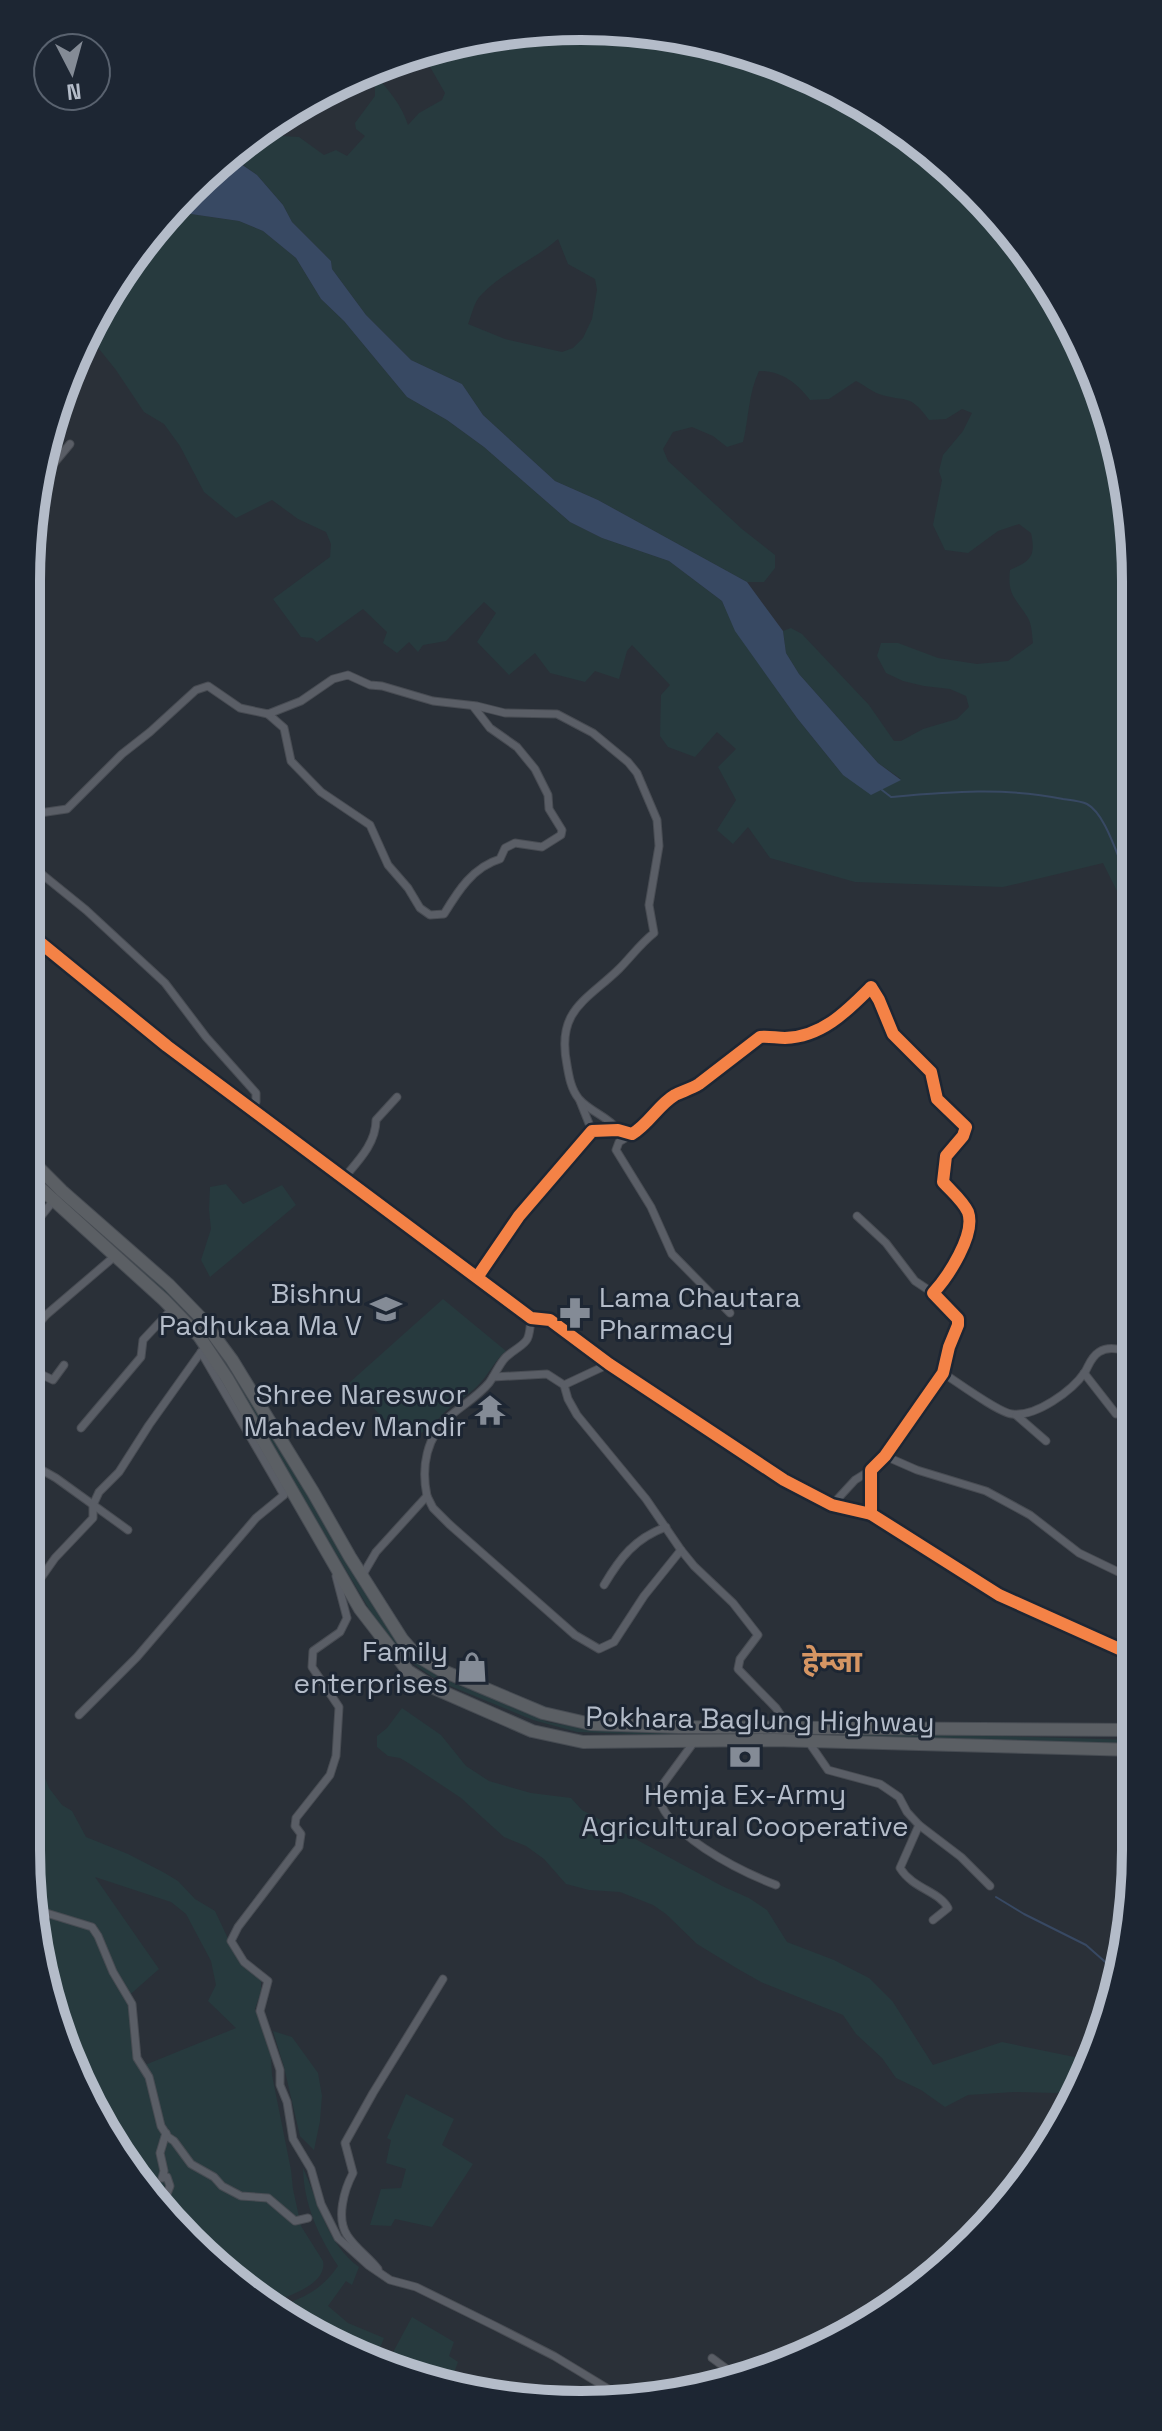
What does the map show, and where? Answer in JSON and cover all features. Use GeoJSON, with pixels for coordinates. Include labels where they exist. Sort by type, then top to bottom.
{"type":"FeatureCollection","features":[{"type":"Feature","properties":{"kind":"highway","name":"Pokhara Baglung Highway"},"geometry":{"type":"LineString","coordinates":[[40,1169],[169,1285],[209,1328],[232,1360],[402,1639],[416,1655],[451,1675],[543,1713],[591,1724],[1122,1730]]}},
{"type":"Feature","properties":{"kind":"highway","name":"Pokhara Baglung Highway"},"geometry":{"type":"LineString","coordinates":[[40,1188],[173,1308],[199,1336],[227,1378],[360,1609],[400,1662],[413,1675],[436,1689],[511,1722],[563,1739],[604,1743],[808,1741],[1122,1750]]}},
{"type":"Feature","properties":{"kind":"street"},"geometry":{"type":"LineString","coordinates":[[52,465],[70,444]]}},
{"type":"Feature","properties":{"kind":"street"},"geometry":{"type":"LineString","coordinates":[[268,714],[301,701],[342,675],[354,676],[370,685],[433,701],[505,713],[557,714],[593,733],[637,773],[657,820],[659,846],[649,905],[654,933],[576,1007],[564,1042],[571,1086],[592,1131]]}},
{"type":"Feature","properties":{"kind":"street"},"geometry":{"type":"LineString","coordinates":[[40,810],[67,809],[108,767],[196,690],[208,686],[240,708],[268,714],[284,728],[291,761],[321,792],[370,825],[388,865],[420,908],[430,915],[444,914],[477,869],[500,859],[505,848],[515,843],[542,847],[561,835],[562,830],[549,809],[548,795],[535,769],[517,747],[490,728],[472,706]]}},
{"type":"Feature","properties":{"kind":"street"},"geometry":{"type":"LineString","coordinates":[[40,873],[86,910],[165,983],[206,1037],[256,1093],[256,1102],[250,1109]]}},
{"type":"Feature","properties":{"kind":"street"},"geometry":{"type":"LineString","coordinates":[[40,942],[167,1046],[531,1318],[550,1320],[609,1364],[784,1480],[832,1505],[871,1514],[999,1595],[1122,1650]]}},
{"type":"Feature","properties":{"kind":"street"},"geometry":{"type":"LineString","coordinates":[[730,1313],[672,1254],[651,1207],[616,1150],[619,1142],[641,1129],[677,1094],[699,1084],[760,1037],[785,1038],[814,1032],[842,1015],[871,987],[893,1034],[931,1072],[937,1099],[966,1127],[963,1136],[946,1156],[943,1182],[967,1210],[968,1231],[955,1262],[933,1293]]}},
{"type":"Feature","properties":{"kind":"street"},"geometry":{"type":"LineString","coordinates":[[343,1179],[372,1142],[376,1120],[397,1097]]}},
{"type":"Feature","properties":{"kind":"street"},"geometry":{"type":"LineString","coordinates":[[580,1101],[604,1116],[618,1130]]}},
{"type":"Feature","properties":{"kind":"street"},"geometry":{"type":"LineString","coordinates":[[478,1276],[519,1216],[592,1131],[618,1130],[632,1134]]}},
{"type":"Feature","properties":{"kind":"street"},"geometry":{"type":"LineString","coordinates":[[40,1218],[54,1200]]}},
{"type":"Feature","properties":{"kind":"street"},"geometry":{"type":"LineString","coordinates":[[832,1505],[855,1480],[885,1456],[943,1373],[958,1325],[958,1319],[933,1293],[915,1281],[886,1243],[857,1216]]}},
{"type":"Feature","properties":{"kind":"street"},"geometry":{"type":"LineString","coordinates":[[40,1322],[115,1256]]}},
{"type":"Feature","properties":{"kind":"street"},"geometry":{"type":"LineString","coordinates":[[81,1428],[141,1357],[143,1340],[173,1308]]}},
{"type":"Feature","properties":{"kind":"street"},"geometry":{"type":"LineString","coordinates":[[531,1318],[529,1339],[505,1358],[493,1377],[448,1418],[431,1441],[422,1467],[427,1496],[433,1508],[575,1635],[599,1649],[614,1642],[644,1596],[681,1550]]}},
{"type":"Feature","properties":{"kind":"street"},"geometry":{"type":"LineString","coordinates":[[79,1715],[137,1657],[256,1518],[284,1495],[201,1352],[199,1336]]}},
{"type":"Feature","properties":{"kind":"street"},"geometry":{"type":"LineString","coordinates":[[943,1373],[994,1406],[1016,1415],[1047,1405],[1065,1393],[1098,1353],[1107,1349],[1122,1349]]}},
{"type":"Feature","properties":{"kind":"street"},"geometry":{"type":"LineString","coordinates":[[40,1579],[55,1558],[93,1518],[93,1505],[99,1492],[119,1472],[201,1352]]}},
{"type":"Feature","properties":{"kind":"street"},"geometry":{"type":"LineString","coordinates":[[564,1385],[609,1364]]}},
{"type":"Feature","properties":{"kind":"street"},"geometry":{"type":"LineString","coordinates":[[40,1374],[53,1380],[64,1365]]}},
{"type":"Feature","properties":{"kind":"street"},"geometry":{"type":"LineString","coordinates":[[1084,1373],[1116,1414],[1122,1412]]}},
{"type":"Feature","properties":{"kind":"street"},"geometry":{"type":"LineString","coordinates":[[493,1377],[547,1374],[564,1385],[577,1415],[637,1487],[681,1550],[733,1603],[758,1635],[740,1659],[738,1669],[776,1708],[788,1726]]}},
{"type":"Feature","properties":{"kind":"street"},"geometry":{"type":"LineString","coordinates":[[1016,1415],[1046,1441]]}},
{"type":"Feature","properties":{"kind":"street"},"geometry":{"type":"LineString","coordinates":[[885,1456],[917,1470],[986,1491],[1030,1515],[1079,1553],[1122,1574]]}},
{"type":"Feature","properties":{"kind":"street"},"geometry":{"type":"LineString","coordinates":[[40,1469],[128,1530]]}},
{"type":"Feature","properties":{"kind":"street"},"geometry":{"type":"LineString","coordinates":[[871,1470],[871,1514]]}},
{"type":"Feature","properties":{"kind":"street"},"geometry":{"type":"LineString","coordinates":[[362,1576],[376,1552],[427,1496]]}},
{"type":"Feature","properties":{"kind":"street"},"geometry":{"type":"LineString","coordinates":[[604,1585],[633,1544],[666,1527]]}},
{"type":"Feature","properties":{"kind":"street"},"geometry":{"type":"LineString","coordinates":[[329,1555],[347,1618],[340,1632],[313,1651],[312,1667],[339,1707],[336,1756],[330,1775],[296,1818],[295,1826],[301,1834],[299,1847],[238,1927],[231,1941],[244,1962],[268,1981],[260,2011],[280,2070],[280,2085],[287,2102],[293,2139],[311,2169],[321,2204],[338,2238],[368,2265],[390,2280],[416,2287],[554,2356],[610,2390]]}},
{"type":"Feature","properties":{"kind":"street"},"geometry":{"type":"LineString","coordinates":[[808,1741],[828,1770],[880,1784],[899,1797],[919,1825],[961,1857],[990,1886]]}},
{"type":"Feature","properties":{"kind":"street"},"geometry":{"type":"LineString","coordinates":[[694,1742],[658,1791],[658,1799],[668,1815],[702,1848],[776,1885]]}},
{"type":"Feature","properties":{"kind":"street"},"geometry":{"type":"LineString","coordinates":[[919,1825],[900,1868],[906,1879],[944,1901],[948,1908],[933,1920]]}},
{"type":"Feature","properties":{"kind":"street"},"geometry":{"type":"LineString","coordinates":[[44,1912],[92,1927],[98,1936],[113,1972],[132,2004],[137,2058],[149,2077],[161,2126],[191,2164],[241,2196],[268,2198],[295,2221],[308,2218]]}},
{"type":"Feature","properties":{"kind":"street"},"geometry":{"type":"LineString","coordinates":[[381,2274],[346,2234],[341,2217],[348,2182],[353,2173],[345,2143],[443,1979]]}},
{"type":"Feature","properties":{"kind":"street"},"geometry":{"type":"LineString","coordinates":[[166,2133],[160,2153],[164,2171],[162,2178],[167,2177],[170,2186],[166,2197]]}},
{"type":"Feature","properties":{"kind":"street"},"geometry":{"type":"LineString","coordinates":[[712,2358],[729,2370]]}},
{"type":"Feature","properties":{"kind":"green space"},"geometry":{"type":"Polygon","coordinates":[[[546,41],[616,41],[687,50],[788,81],[852,112],[910,152],[964,198],[1010,252],[1050,311],[1081,374],[1112,475],[1122,581],[1122,901],[1103,863],[1003,887],[855,882],[770,858],[748,827],[733,844],[717,830],[736,800],[718,767],[736,749],[717,732],[695,757],[668,747],[660,736],[661,695],[670,685],[632,645],[627,651],[619,679],[595,671],[585,682],[550,673],[535,653],[509,675],[477,642],[496,613],[484,602],[446,641],[423,645],[418,652],[409,642],[397,653],[383,643],[387,632],[363,609],[317,642],[301,637],[273,599],[330,557],[331,544],[326,532],[298,519],[272,500],[236,518],[204,492],[180,446],[164,424],[144,412],[95,344],[131,280],[184,213],[239,221],[263,231],[296,258],[321,299],[344,321],[407,397],[447,420],[484,447],[570,522],[602,538],[669,561],[722,601],[736,631],[797,718],[843,775],[901,779],[878,763],[799,674],[786,653],[783,631],[791,628],[802,634],[869,705],[894,741],[957,719],[969,707],[966,696],[950,689],[903,681],[886,673],[877,656],[881,643],[898,643],[938,658],[977,664],[1008,661],[1033,643],[1029,621],[1013,596],[1009,579],[1010,570],[1030,557],[1033,547],[1031,533],[1019,524],[998,531],[968,553],[945,550],[933,525],[942,480],[939,471],[943,455],[963,431],[972,413],[962,409],[946,419],[929,420],[912,402],[879,394],[856,381],[829,399],[810,400],[788,379],[759,371],[743,442],[727,447],[713,436],[692,427],[673,432],[663,449],[668,461],[775,555],[775,568],[764,582],[747,582],[598,500],[555,481],[483,415],[462,384],[411,360],[366,315],[332,269],[331,261],[292,222],[283,205],[257,175],[242,164],[214,183],[274,136],[299,137],[324,155],[336,150],[347,156],[365,136],[356,129],[355,123],[375,96],[375,81],[379,79],[395,99],[408,125],[419,113],[442,100],[445,93],[425,63],[441,58],[475,50],[546,41]],[[558,239],[481,295],[468,324],[505,339],[562,352],[573,348],[583,338],[592,319],[597,290],[595,279],[568,264],[558,239]]]}},
{"type":"Feature","properties":{"kind":"green space"},"geometry":{"type":"Polygon","coordinates":[[[40,1177],[173,1293],[210,1335],[393,1636],[414,1660],[439,1677],[548,1722],[586,1729],[936,1734],[1122,1740],[1122,1744],[577,1732],[533,1720],[438,1681],[408,1660],[372,1614],[227,1370],[197,1327],[168,1296],[40,1181],[40,1177]]]}},
{"type":"Feature","properties":{"kind":"green space"},"geometry":{"type":"Polygon","coordinates":[[[226,1184],[243,1204],[282,1185],[296,1205],[210,1277],[201,1260],[211,1229],[210,1187],[226,1184]]]}},
{"type":"Feature","properties":{"kind":"green space"},"geometry":{"type":"Polygon","coordinates":[[[443,1299],[506,1351],[476,1387],[416,1437],[403,1425],[391,1426],[349,1383],[443,1299]]]}},
{"type":"Feature","properties":{"kind":"green space"},"geometry":{"type":"Polygon","coordinates":[[[402,1708],[441,1735],[466,1766],[489,1781],[531,1793],[571,1798],[582,1810],[749,1898],[767,1910],[787,1942],[834,1960],[869,1978],[893,2002],[933,2065],[1002,2042],[1080,2058],[1065,2091],[968,2095],[945,2107],[921,2090],[896,2078],[843,2015],[761,1982],[738,1969],[697,1944],[653,1905],[620,1892],[589,1890],[566,1884],[544,1859],[526,1846],[504,1837],[461,1798],[400,1758],[388,1756],[377,1747],[377,1736],[402,1708]]]}},
{"type":"Feature","properties":{"kind":"green space"},"geometry":{"type":"Polygon","coordinates":[[[40,1766],[49,1788],[62,1805],[72,1811],[86,1837],[163,1872],[178,1881],[195,1899],[215,1911],[240,1964],[261,1980],[255,2009],[271,2057],[301,2226],[323,2261],[323,2269],[312,2284],[279,2299],[224,2257],[174,2207],[131,2151],[81,2057],[58,1990],[45,1921],[41,1885],[40,1766]],[[95,1877],[159,1969],[125,1999],[140,2067],[236,2028],[208,2001],[216,1985],[211,1961],[186,1914],[171,1902],[95,1877]]]}},
{"type":"Feature","properties":{"kind":"green space"},"geometry":{"type":"Polygon","coordinates":[[[273,2031],[292,2037],[318,2073],[322,2096],[314,2150],[300,2136],[273,2031]]]}},
{"type":"Feature","properties":{"kind":"green space"},"geometry":{"type":"Polygon","coordinates":[[[406,2094],[454,2119],[442,2145],[473,2164],[432,2227],[395,2219],[391,2226],[370,2225],[381,2189],[401,2188],[406,2169],[386,2163],[391,2140],[387,2138],[406,2094]]]}},
{"type":"Feature","properties":{"kind":"green space"},"geometry":{"type":"Polygon","coordinates":[[[303,2168],[331,2235],[359,2267],[352,2285],[346,2281],[328,2306],[348,2323],[384,2338],[379,2350],[391,2356],[412,2317],[454,2342],[449,2356],[458,2362],[453,2376],[407,2362],[374,2350],[285,2303],[310,2293],[338,2266],[313,2219],[303,2168]]]}},
{"type":"Feature","properties":{"kind":"water"},"geometry":{"type":"Polygon","coordinates":[[[241,164],[257,175],[283,205],[292,222],[331,261],[332,269],[366,315],[411,360],[462,384],[483,415],[555,481],[598,500],[747,582],[783,631],[786,653],[799,674],[878,763],[901,780],[871,795],[843,775],[797,718],[735,631],[722,601],[669,561],[602,538],[570,522],[484,447],[447,420],[407,397],[344,321],[321,299],[296,258],[263,231],[239,221],[184,213],[241,164]]]}},
{"type":"Feature","properties":{"kind":"waterway"},"geometry":{"type":"LineString","coordinates":[[882,790],[891,797],[999,792],[1042,795],[1085,803],[1101,819],[1122,866]]}},
{"type":"Feature","properties":{"kind":"waterway"},"geometry":{"type":"LineString","coordinates":[[996,1897],[1086,1945],[1110,1966]]}},
{"type":"Feature","properties":{"kind":"cycle path"},"geometry":{"type":"LineString","coordinates":[[40,942],[167,1046],[531,1318],[550,1320],[609,1364],[784,1480],[832,1505],[871,1514],[999,1595],[1122,1650]]}},
{"type":"Feature","properties":{"kind":"cycle path"},"geometry":{"type":"LineString","coordinates":[[478,1276],[519,1216],[592,1131],[618,1130],[632,1134],[669,1099],[699,1084],[760,1037],[798,1037],[811,1033],[833,1021],[871,987],[893,1034],[931,1072],[937,1099],[966,1127],[963,1136],[946,1156],[943,1182],[966,1208],[969,1221],[959,1255],[933,1293],[958,1319],[943,1373],[885,1456],[871,1470],[871,1514]]}},
{"type":"Feature","properties":{"kind":"place","name":"Bishnu Padhukaa Ma V"},"geometry":{"type":"Point","coordinates":[386,1309]}},
{"type":"Feature","properties":{"kind":"place","name":"Lama Chautara Pharmacy"},"geometry":{"type":"Point","coordinates":[575,1313]}},
{"type":"Feature","properties":{"kind":"place","name":"Shree Nareswor Mahadev Mandir"},"geometry":{"type":"Point","coordinates":[490,1410]}},
{"type":"Feature","properties":{"kind":"place","name":"Family enterprises"},"geometry":{"type":"Point","coordinates":[472,1667]}},
{"type":"Feature","properties":{"kind":"place","name":"Hemja Ex-Army Agricultural Cooperative"},"geometry":{"type":"Point","coordinates":[745,1757]}},
{"type":"Feature","properties":{"kind":"district","name":"हेम्जा"},"geometry":{"type":"Point","coordinates":[832,1662]}}]}
